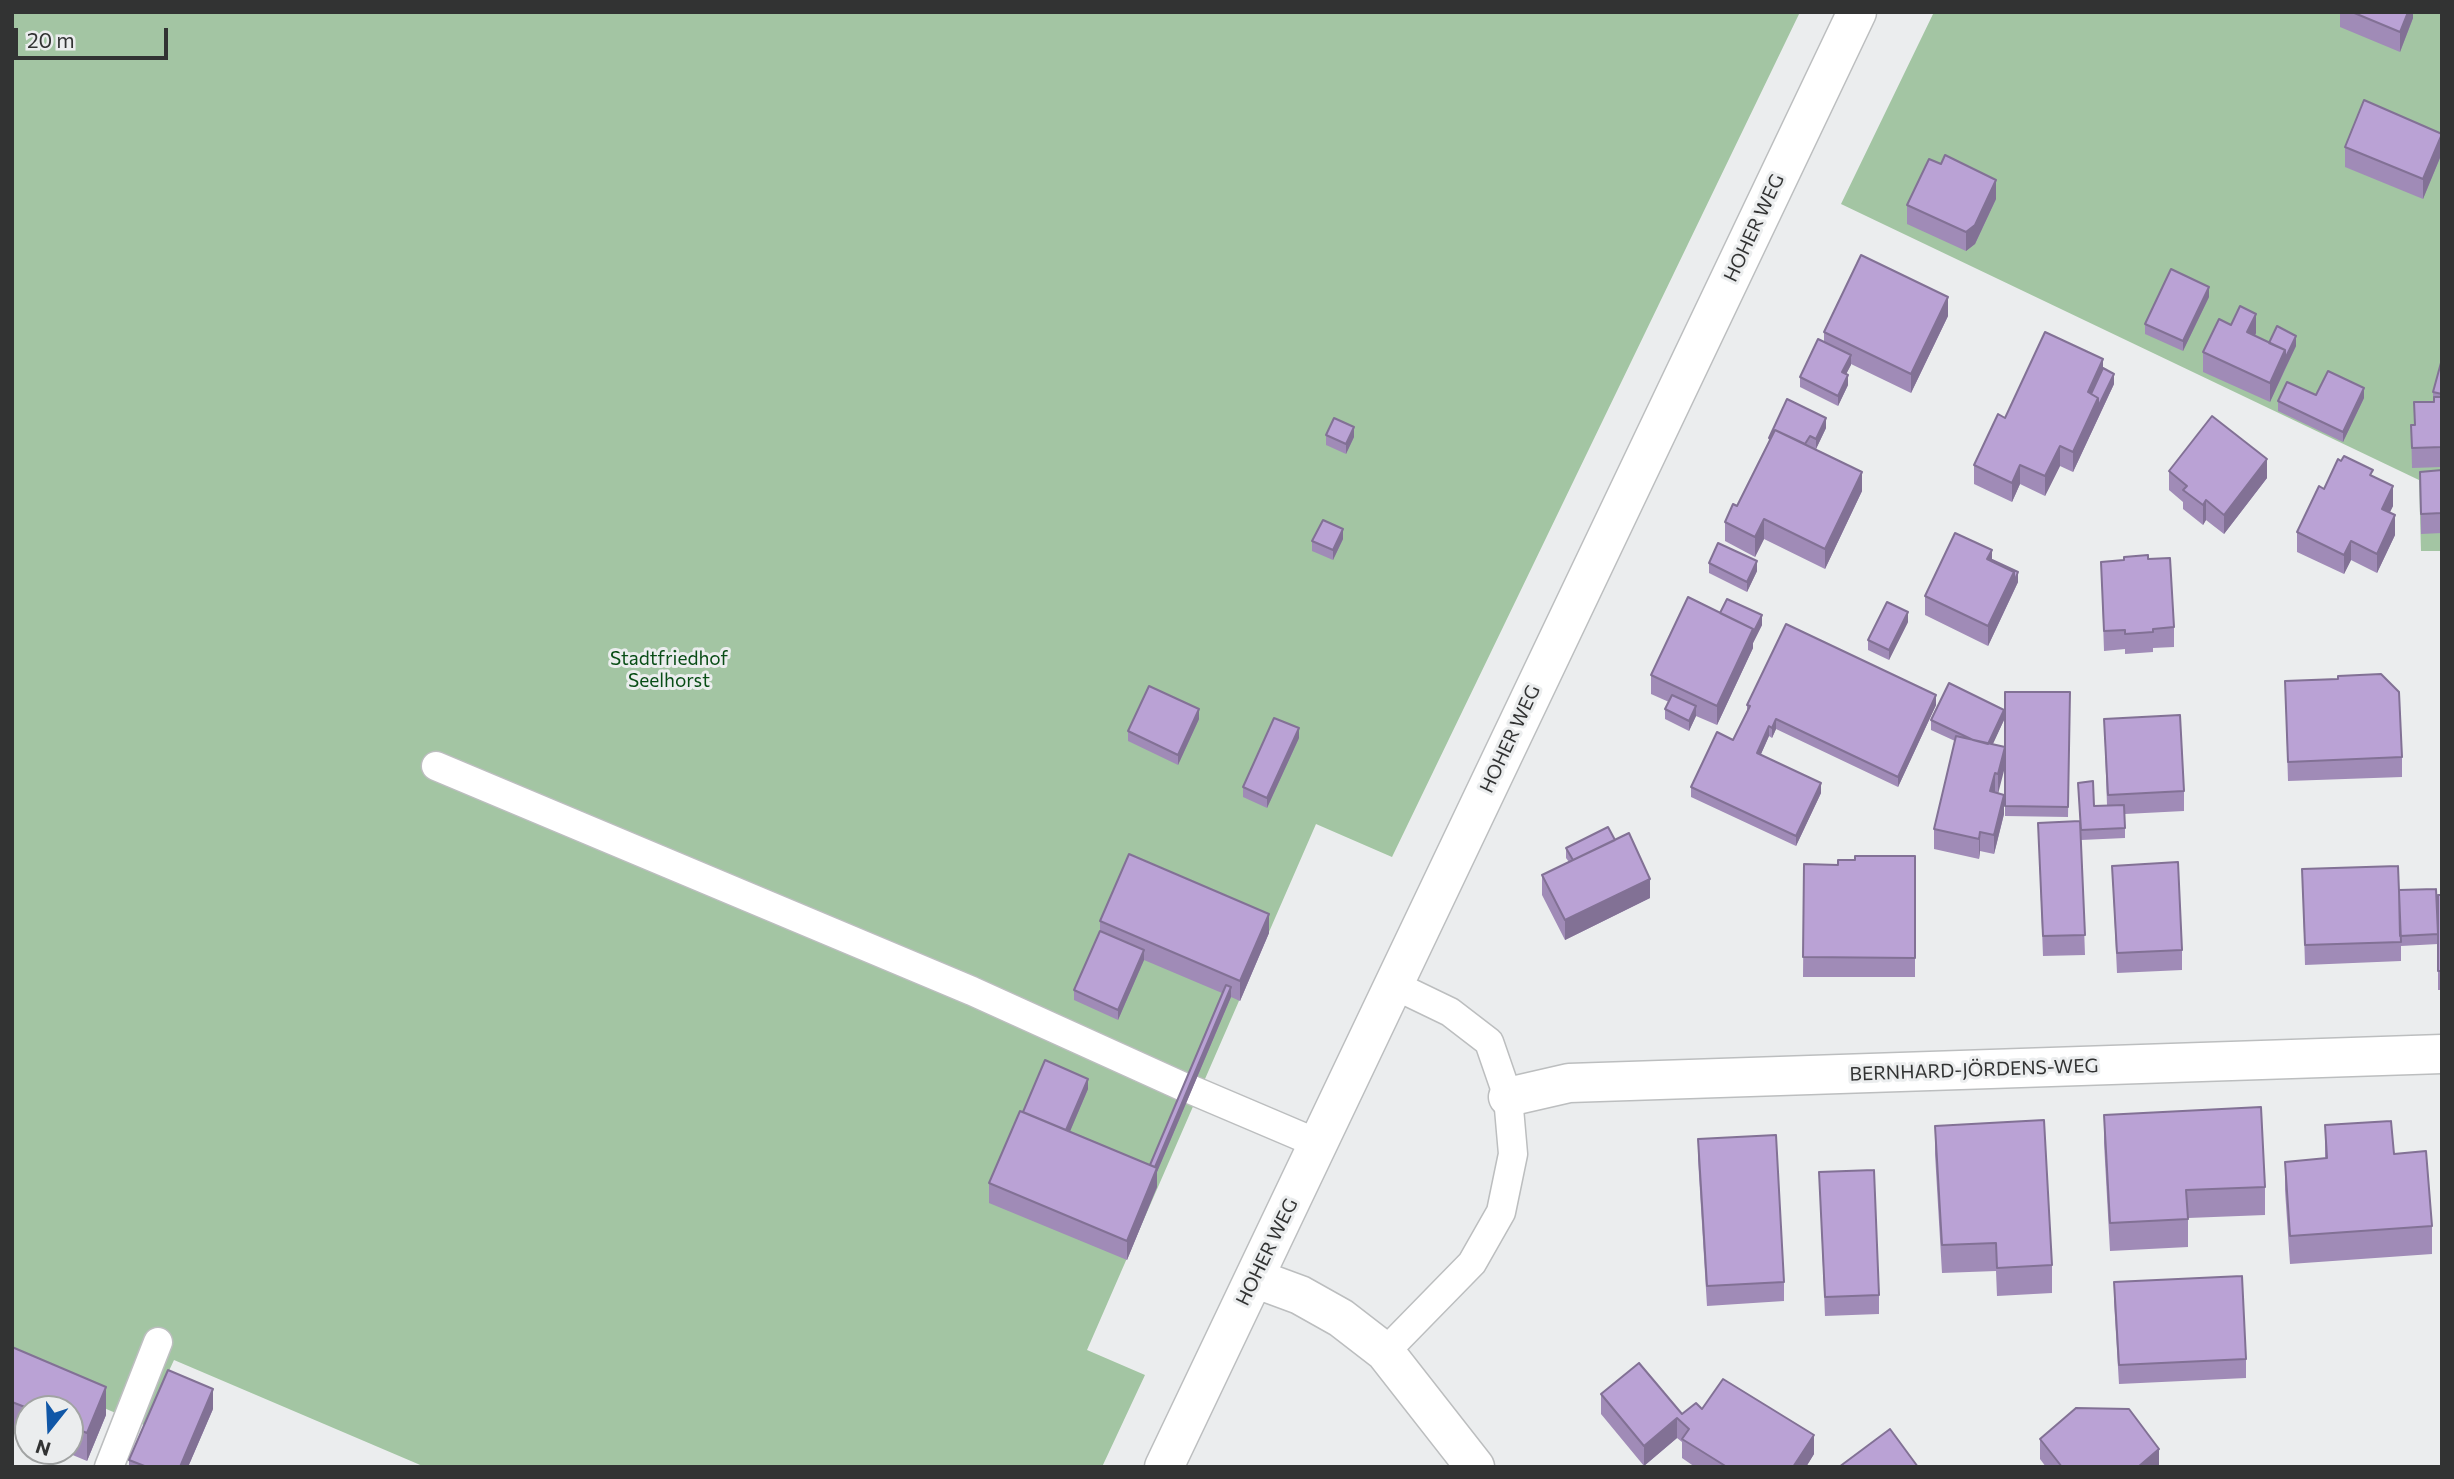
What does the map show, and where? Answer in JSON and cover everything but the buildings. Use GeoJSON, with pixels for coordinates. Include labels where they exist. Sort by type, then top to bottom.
{"type":"FeatureCollection","features":[{"type":"Feature","properties":{"kind":"street","name":"HOHER WEG"},"geometry":{"type":"LineString","coordinates":[[1164,1467],[1857,12]]}},
{"type":"Feature","properties":{"kind":"street","name":"BERNHARD-JÖRDENS-WEG"},"geometry":{"type":"LineString","coordinates":[[1507,1097],[1569,1083],[2442,1054]]}},
{"type":"Feature","properties":{"kind":"street"},"geometry":{"type":"LineString","coordinates":[[1254,1278],[1300,1296],[1341,1318],[1385,1352],[1475,1467]]}},
{"type":"Feature","properties":{"kind":"lane"},"geometry":{"type":"LineString","coordinates":[[436,766],[972,991],[1189,1089],[1319,1144]]}},
{"type":"Feature","properties":{"kind":"lane"},"geometry":{"type":"LineString","coordinates":[[1385,1352],[1472,1263],[1501,1212],[1513,1154],[1507,1097],[1489,1042],[1450,1012],[1394,985]]}},
{"type":"Feature","properties":{"kind":"lane"},"geometry":{"type":"LineString","coordinates":[[110,1467],[158,1342]]}},
{"type":"Feature","properties":{"kind":"green space","name":"Stadtfriedhof Seelhorst"},"geometry":{"type":"Polygon","coordinates":[[[12,12],[1800,12],[1392,857],[1316,824],[1087,1350],[1145,1375],[1102,1467],[425,1467],[174,1360],[144,1425],[84,1400],[84,1395],[73,1395],[12,1369],[12,12]]]}},
{"type":"Feature","properties":{"kind":"green space"},"geometry":{"type":"Polygon","coordinates":[[[1934,12],[2442,12],[2442,551],[2421,551],[2419,480],[1841,204],[1934,12]]]}}]}
